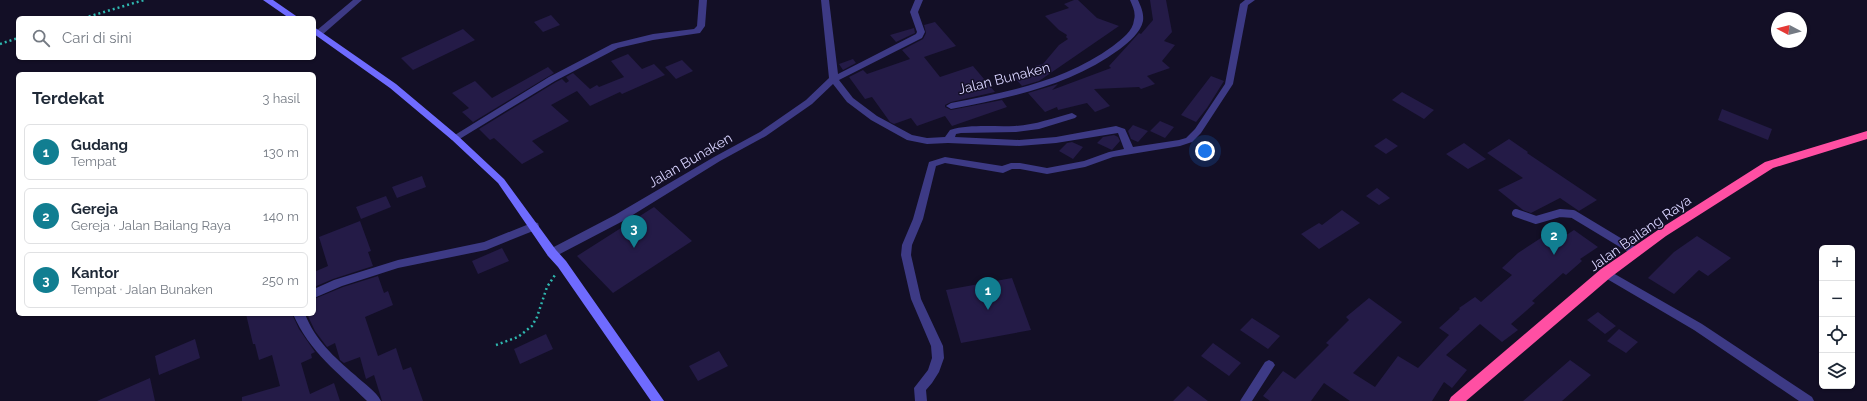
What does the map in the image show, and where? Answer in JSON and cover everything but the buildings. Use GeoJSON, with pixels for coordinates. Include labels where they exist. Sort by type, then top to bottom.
{"type":"FeatureCollection","features":[{"type":"Feature","properties":{"kind":"highway","name":"Jalan Bailang Raya"},"geometry":{"type":"LineString","coordinates":[[1456,401],[1606,273],[1662,233],[1769,165],[1867,135]]}},
{"type":"Feature","properties":{"kind":"main road"},"geometry":{"type":"LineString","coordinates":[[267,0],[292,16]]}},
{"type":"Feature","properties":{"kind":"main road"},"geometry":{"type":"LineString","coordinates":[[316,31],[393,86],[455,138],[501,181],[552,253],[562,264],[656,400]]}},
{"type":"Feature","properties":{"kind":"street"},"geometry":{"type":"LineString","coordinates":[[316,31],[358,0]]}},
{"type":"Feature","properties":{"kind":"street"},"geometry":{"type":"LineString","coordinates":[[455,138],[552,79],[615,46],[653,37],[697,32],[701,26],[703,0]]}},
{"type":"Feature","properties":{"kind":"street"},"geometry":{"type":"LineString","coordinates":[[825,0],[834,79],[850,100],[874,118],[904,135],[927,141],[948,140],[1019,144],[1056,140],[1116,129],[1122,131],[1130,151]]}},
{"type":"Feature","properties":{"kind":"street","name":"Jalan Bunaken"},"geometry":{"type":"LineString","coordinates":[[552,253],[619,218],[717,159],[763,134],[808,102],[834,79],[919,36],[921,32],[914,12],[919,0]]}},
{"type":"Feature","properties":{"kind":"street","name":"Jalan Bunaken"},"geometry":{"type":"LineString","coordinates":[[951,106],[1021,91],[1048,83],[1102,59],[1129,37],[1138,26],[1140,14],[1134,0]]}},
{"type":"Feature","properties":{"kind":"street"},"geometry":{"type":"LineString","coordinates":[[921,401],[920,388],[933,372],[938,358],[937,346],[916,299],[906,255],[907,245],[918,220],[932,164],[945,160],[1003,170],[1011,166],[1020,166],[1047,171],[1085,164],[1112,154],[1180,143],[1189,140],[1198,131],[1229,84],[1244,4],[1250,0]]}},
{"type":"Feature","properties":{"kind":"street"},"geometry":{"type":"LineString","coordinates":[[948,140],[953,132],[961,130],[1016,129],[1039,126],[1072,116]]}},
{"type":"Feature","properties":{"kind":"street"},"geometry":{"type":"LineString","coordinates":[[316,293],[338,283],[398,264],[486,246],[534,226]]}},
{"type":"Feature","properties":{"kind":"street"},"geometry":{"type":"LineString","coordinates":[[1606,273],[1698,327],[1808,401]]}},
{"type":"Feature","properties":{"kind":"street"},"geometry":{"type":"LineString","coordinates":[[300,316],[303,327],[327,358],[375,401]]}},
{"type":"Feature","properties":{"kind":"street"},"geometry":{"type":"LineString","coordinates":[[1246,401],[1269,365]]}},
{"type":"Feature","properties":{"kind":"lane"},"geometry":{"type":"LineString","coordinates":[[1516,213],[1527,219],[1537,220],[1562,212],[1573,214],[1636,252]]}},
{"type":"Feature","properties":{"kind":"path"},"geometry":{"type":"LineString","coordinates":[[91,16],[144,0]]}},
{"type":"Feature","properties":{"kind":"path"},"geometry":{"type":"LineString","coordinates":[[0,44],[16,39]]}},
{"type":"Feature","properties":{"kind":"path"},"geometry":{"type":"LineString","coordinates":[[496,345],[518,337],[532,326],[537,317],[547,287],[562,264]]}},
{"type":"Feature","properties":{"kind":"place","name":"Kantor"},"geometry":{"type":"Point","coordinates":[634,248]}},
{"type":"Feature","properties":{"kind":"place","name":"Gereja"},"geometry":{"type":"Point","coordinates":[1554,255]}},
{"type":"Feature","properties":{"kind":"place","name":"Gudang"},"geometry":{"type":"Point","coordinates":[988,310]}}]}
